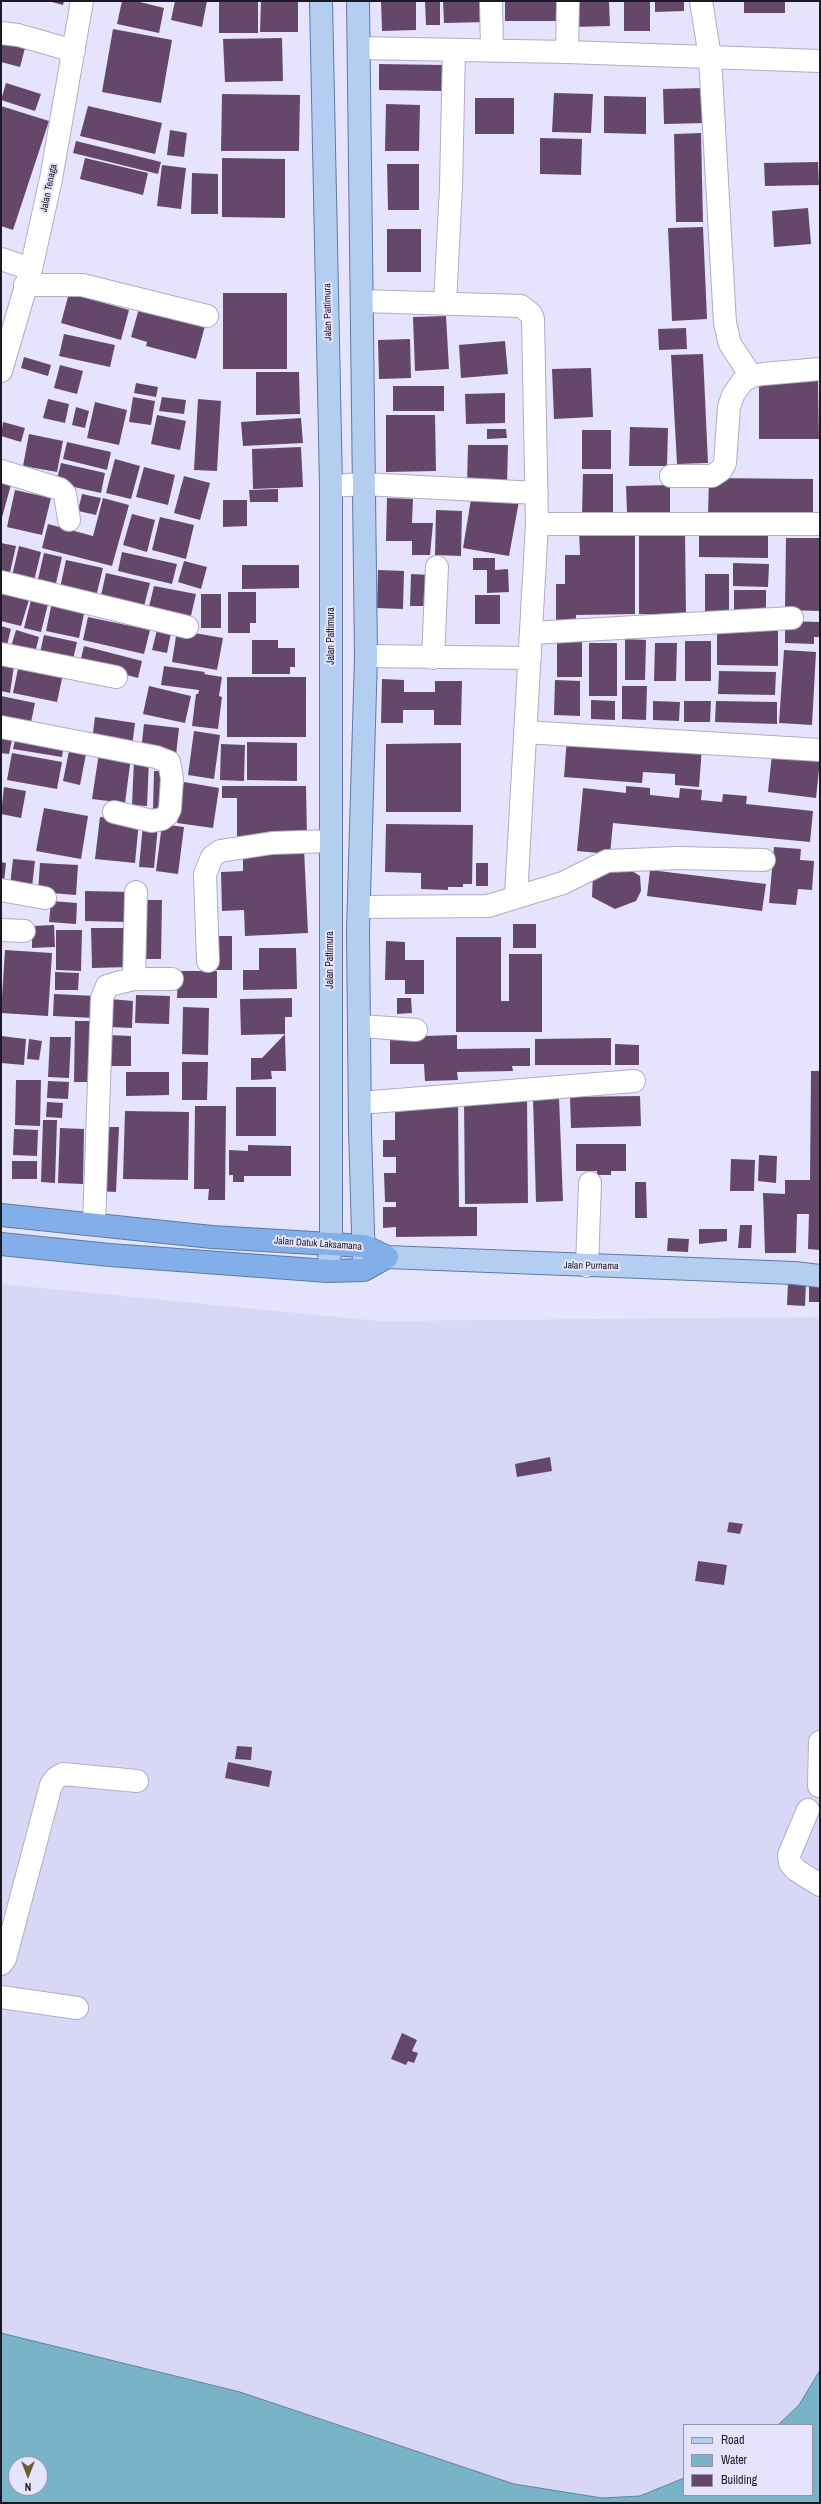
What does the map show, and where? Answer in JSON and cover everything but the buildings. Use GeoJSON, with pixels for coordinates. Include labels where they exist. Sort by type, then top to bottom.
{"type":"FeatureCollection","features":[{"type":"Feature","properties":{"kind":"highway","name":"Jalan Datuk Laksamana"},"geometry":{"type":"LineString","coordinates":[[1,1215],[212,1237],[364,1246],[387,1257]]}},
{"type":"Feature","properties":{"kind":"highway"},"geometry":{"type":"LineString","coordinates":[[1,1244],[110,1256],[328,1271],[364,1270],[387,1257]]}},
{"type":"Feature","properties":{"kind":"main road","name":"Jalan Pattimura"},"geometry":{"type":"LineString","coordinates":[[321,1],[331,486],[331,1243],[328,1271]]}},
{"type":"Feature","properties":{"kind":"main road"},"geometry":{"type":"LineString","coordinates":[[358,1],[366,656],[359,907],[361,1026],[360,1102],[364,1270]]}},
{"type":"Feature","properties":{"kind":"main road","name":"Jalan Purnama"},"geometry":{"type":"LineString","coordinates":[[387,1257],[587,1266],[794,1272],[820,1276]]}},
{"type":"Feature","properties":{"kind":"main road","name":"Jalan Purnama"},"geometry":{"type":"LineString","coordinates":[[794,1272],[820,1269]]}},
{"type":"Feature","properties":{"kind":"street","name":"Jalan Tenaga"},"geometry":{"type":"LineString","coordinates":[[1,371],[28,277],[51,179],[82,1]]}},
{"type":"Feature","properties":{"kind":"street"},"geometry":{"type":"LineString","coordinates":[[490,1],[492,50]]}},
{"type":"Feature","properties":{"kind":"street"},"geometry":{"type":"LineString","coordinates":[[567,52],[568,1]]}},
{"type":"Feature","properties":{"kind":"street"},"geometry":{"type":"LineString","coordinates":[[701,1],[710,57],[725,323],[730,344],[752,376]]}},
{"type":"Feature","properties":{"kind":"street"},"geometry":{"type":"LineString","coordinates":[[1,32],[18,35],[74,51]]}},
{"type":"Feature","properties":{"kind":"street"},"geometry":{"type":"LineString","coordinates":[[359,48],[454,51],[492,50],[820,60]]}},
{"type":"Feature","properties":{"kind":"street"},"geometry":{"type":"LineString","coordinates":[[445,303],[451,187],[454,51]]}},
{"type":"Feature","properties":{"kind":"street"},"geometry":{"type":"LineString","coordinates":[[1,259],[28,277],[82,285],[206,316]]}},
{"type":"Feature","properties":{"kind":"street"},"geometry":{"type":"LineString","coordinates":[[362,301],[521,306],[531,314],[537,524],[516,896]]}},
{"type":"Feature","properties":{"kind":"street"},"geometry":{"type":"LineString","coordinates":[[671,476],[712,476],[722,470],[725,463],[728,407],[733,395],[742,382],[752,376],[820,370]]}},
{"type":"Feature","properties":{"kind":"street"},"geometry":{"type":"LineString","coordinates":[[1,471],[60,489],[65,494],[70,520]]}},
{"type":"Feature","properties":{"kind":"street"},"geometry":{"type":"LineString","coordinates":[[331,486],[363,484],[537,493]]}},
{"type":"Feature","properties":{"kind":"street"},"geometry":{"type":"LineString","coordinates":[[537,524],[820,524]]}},
{"type":"Feature","properties":{"kind":"street"},"geometry":{"type":"LineString","coordinates":[[433,658],[437,567]]}},
{"type":"Feature","properties":{"kind":"street"},"geometry":{"type":"LineString","coordinates":[[1,582],[187,627]]}},
{"type":"Feature","properties":{"kind":"street"},"geometry":{"type":"LineString","coordinates":[[532,633],[792,618]]}},
{"type":"Feature","properties":{"kind":"street"},"geometry":{"type":"LineString","coordinates":[[1,654],[116,677]]}},
{"type":"Feature","properties":{"kind":"street"},"geometry":{"type":"LineString","coordinates":[[366,656],[530,658]]}},
{"type":"Feature","properties":{"kind":"street"},"geometry":{"type":"LineString","coordinates":[[1,727],[156,757],[169,762],[172,778],[170,809],[162,820],[152,821],[114,812]]}},
{"type":"Feature","properties":{"kind":"street"},"geometry":{"type":"LineString","coordinates":[[525,732],[820,750]]}},
{"type":"Feature","properties":{"kind":"street"},"geometry":{"type":"LineString","coordinates":[[208,961],[205,874],[212,858],[220,851],[272,843],[330,841]]}},
{"type":"Feature","properties":{"kind":"street"},"geometry":{"type":"LineString","coordinates":[[359,907],[488,906],[516,896],[563,883],[607,861],[678,858],[764,860]]}},
{"type":"Feature","properties":{"kind":"street"},"geometry":{"type":"LineString","coordinates":[[1,890],[45,898]]}},
{"type":"Feature","properties":{"kind":"street"},"geometry":{"type":"LineString","coordinates":[[134,979],[136,892]]}},
{"type":"Feature","properties":{"kind":"street"},"geometry":{"type":"LineString","coordinates":[[1,930],[24,931]]}},
{"type":"Feature","properties":{"kind":"street"},"geometry":{"type":"LineString","coordinates":[[94,1224],[102,998],[107,986],[134,979],[172,979]]}},
{"type":"Feature","properties":{"kind":"street"},"geometry":{"type":"LineString","coordinates":[[361,1026],[416,1030]]}},
{"type":"Feature","properties":{"kind":"street"},"geometry":{"type":"LineString","coordinates":[[360,1102],[634,1081]]}},
{"type":"Feature","properties":{"kind":"street"},"geometry":{"type":"LineString","coordinates":[[587,1266],[590,1182]]}},
{"type":"Feature","properties":{"kind":"street"},"geometry":{"type":"LineString","coordinates":[[820,1742],[820,1785],[814,1814],[789,1855],[790,1863],[796,1870],[820,1885]]}},
{"type":"Feature","properties":{"kind":"street"},"geometry":{"type":"LineString","coordinates":[[1,1964],[5,1959],[51,1785],[56,1778],[63,1774],[137,1782]]}},
{"type":"Feature","properties":{"kind":"street"},"geometry":{"type":"LineString","coordinates":[[1,1997],[76,2008]]}},
{"type":"Feature","properties":{"kind":"shaded area"},"geometry":{"type":"Polygon","coordinates":[[[1,1284],[379,1321],[820,1317],[820,2370],[799,2405],[779,2424],[683,2424],[683,2478],[640,2496],[602,2498],[514,2484],[240,2392],[1,2333],[1,1284]]]}},
{"type":"Feature","properties":{"kind":"water"},"geometry":{"type":"Polygon","coordinates":[[[1,2333],[240,2392],[514,2484],[602,2498],[640,2496],[683,2478],[683,2496],[813,2496],[813,2424],[779,2424],[799,2405],[820,2370],[820,2503],[1,2503],[1,2333]]]}}]}
